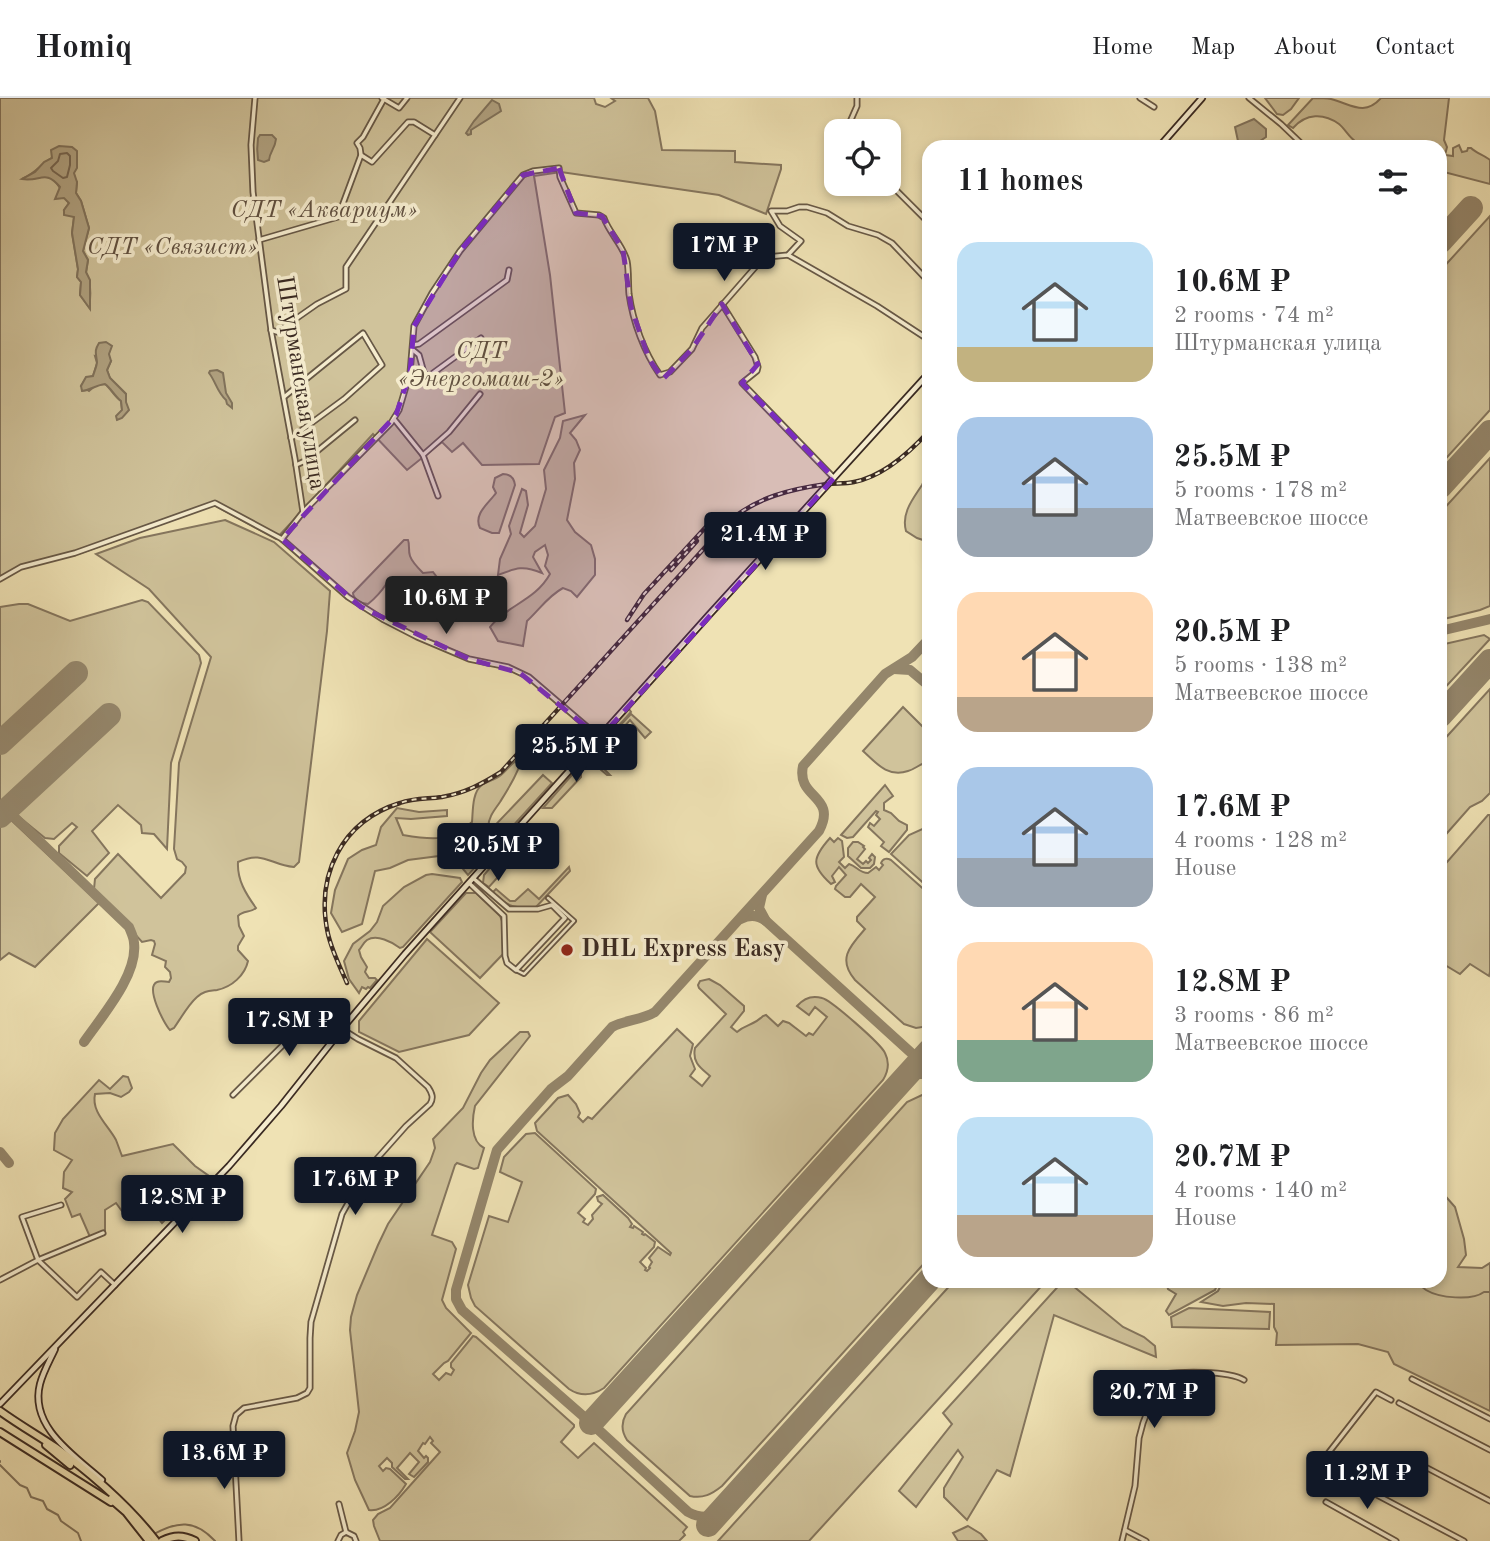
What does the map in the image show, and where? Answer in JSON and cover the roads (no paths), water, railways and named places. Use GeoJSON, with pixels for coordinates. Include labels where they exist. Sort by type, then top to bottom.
{"type":"FeatureCollection","features":[{"type":"Feature","properties":{"kind":"highway"},"geometry":{"type":"LineString","coordinates":[[0,1410],[54,1447],[128,1511],[156,1541]]}},
{"type":"Feature","properties":{"kind":"highway"},"geometry":{"type":"LineString","coordinates":[[0,1432],[128,1511]]}},
{"type":"Feature","properties":{"kind":"highway"},"geometry":{"type":"LineString","coordinates":[[139,1523],[149,1541]]}},
{"type":"Feature","properties":{"kind":"highway"},"geometry":{"type":"LineString","coordinates":[[162,1541],[178,1536],[195,1541]]}},
{"type":"Feature","properties":{"kind":"main road"},"geometry":{"type":"LineString","coordinates":[[1165,140],[1202,98]]}},
{"type":"Feature","properties":{"kind":"main road"},"geometry":{"type":"LineString","coordinates":[[0,1404],[211,1187],[405,954],[922,381]]}},
{"type":"Feature","properties":{"kind":"main road"},"geometry":{"type":"LineString","coordinates":[[57,1345],[40,1384],[39,1402],[43,1420],[53,1435],[107,1485],[128,1511]]}},
{"type":"Feature","properties":{"kind":"street","name":"Штурманская улица"},"geometry":{"type":"LineString","coordinates":[[255,98],[251,162],[259,240],[271,330],[303,512],[282,539]]}},
{"type":"Feature","properties":{"kind":"street"},"geometry":{"type":"LineString","coordinates":[[259,240],[337,218],[361,155],[357,143],[363,137],[383,99],[399,107],[407,98]]}},
{"type":"Feature","properties":{"kind":"street"},"geometry":{"type":"LineString","coordinates":[[271,330],[277,332],[317,304],[346,289],[346,267],[460,98]]}},
{"type":"Feature","properties":{"kind":"street"},"geometry":{"type":"LineString","coordinates":[[1140,98],[1154,107]]}},
{"type":"Feature","properties":{"kind":"street"},"geometry":{"type":"LineString","coordinates":[[1248,98],[1298,140]]}},
{"type":"Feature","properties":{"kind":"street"},"geometry":{"type":"LineString","coordinates":[[850,119],[858,99]]}},
{"type":"Feature","properties":{"kind":"street"},"geometry":{"type":"LineString","coordinates":[[361,155],[372,162],[406,123],[411,121],[435,135]]}},
{"type":"Feature","properties":{"kind":"street"},"geometry":{"type":"LineString","coordinates":[[303,512],[394,419],[410,373],[414,326],[432,293],[466,243],[523,175],[540,170],[559,168],[560,177],[576,214],[600,215],[604,218],[624,252],[628,265],[631,307],[649,359],[660,375],[670,372],[692,349],[702,328],[767,257],[788,255],[922,335]]}},
{"type":"Feature","properties":{"kind":"street"},"geometry":{"type":"LineString","coordinates":[[901,195],[922,216]]}},
{"type":"Feature","properties":{"kind":"street"},"geometry":{"type":"LineString","coordinates":[[788,255],[801,242],[780,226],[771,211],[807,208],[827,213],[848,226],[880,236],[892,243],[922,275]]}},
{"type":"Feature","properties":{"kind":"street"},"geometry":{"type":"LineString","coordinates":[[413,348],[507,280],[509,270]]}},
{"type":"Feature","properties":{"kind":"street"},"geometry":{"type":"LineString","coordinates":[[722,304],[758,363],[757,371],[742,383],[834,478]]}},
{"type":"Feature","properties":{"kind":"street"},"geometry":{"type":"LineString","coordinates":[[284,397],[363,333],[382,365],[344,399],[291,438]]}},
{"type":"Feature","properties":{"kind":"street"},"geometry":{"type":"LineString","coordinates":[[413,348],[419,355],[424,373],[429,376],[481,338]]}},
{"type":"Feature","properties":{"kind":"street"},"geometry":{"type":"LineString","coordinates":[[423,455],[449,432],[480,394]]}},
{"type":"Feature","properties":{"kind":"street"},"geometry":{"type":"LineString","coordinates":[[394,419],[423,455],[438,496]]}},
{"type":"Feature","properties":{"kind":"street"},"geometry":{"type":"LineString","coordinates":[[296,465],[305,461],[355,420]]}},
{"type":"Feature","properties":{"kind":"street"},"geometry":{"type":"LineString","coordinates":[[0,579],[20,567],[75,553],[215,503],[282,539],[362,607],[417,637],[468,659],[508,667],[529,677],[600,738]]}},
{"type":"Feature","properties":{"kind":"street"},"geometry":{"type":"LineString","coordinates":[[473,878],[509,909],[538,909],[552,905],[565,916],[516,970]]}},
{"type":"Feature","properties":{"kind":"street"},"geometry":{"type":"LineString","coordinates":[[469,883],[503,916],[507,963],[524,974],[574,921],[548,898]]}},
{"type":"Feature","properties":{"kind":"street"},"geometry":{"type":"LineString","coordinates":[[233,1095],[306,1021],[313,1020],[330,1021],[344,1027],[402,1063],[428,1087],[432,1100],[366,1171],[342,1214],[311,1322],[310,1388],[307,1393],[297,1398],[244,1408],[236,1415],[233,1426],[239,1541]]}},
{"type":"Feature","properties":{"kind":"street"},"geometry":{"type":"LineString","coordinates":[[61,1205],[22,1217],[38,1260],[76,1297],[101,1272],[115,1286]]}},
{"type":"Feature","properties":{"kind":"street"},"geometry":{"type":"LineString","coordinates":[[0,1280],[38,1260],[103,1233]]}},
{"type":"Feature","properties":{"kind":"street"},"geometry":{"type":"LineString","coordinates":[[1122,1541],[1135,1486],[1139,1438],[1162,1374],[1217,1374],[1244,1380]]}},
{"type":"Feature","properties":{"kind":"street"},"geometry":{"type":"LineString","coordinates":[[1412,1379],[1490,1419]]}},
{"type":"Feature","properties":{"kind":"street"},"geometry":{"type":"LineString","coordinates":[[1319,1465],[1376,1392],[1391,1400]]}},
{"type":"Feature","properties":{"kind":"street"},"geometry":{"type":"LineString","coordinates":[[1399,1403],[1490,1450]]}},
{"type":"Feature","properties":{"kind":"street"},"geometry":{"type":"LineString","coordinates":[[1412,1460],[1490,1502]]}},
{"type":"Feature","properties":{"kind":"street"},"geometry":{"type":"LineString","coordinates":[[1339,1475],[1464,1541]]}},
{"type":"Feature","properties":{"kind":"street"},"geometry":{"type":"LineString","coordinates":[[1326,1502],[1396,1541]]}},
{"type":"Feature","properties":{"kind":"street"},"geometry":{"type":"LineString","coordinates":[[340,1504],[346,1532]]}},
{"type":"Feature","properties":{"kind":"street"},"geometry":{"type":"LineString","coordinates":[[1125,1530],[1146,1541]]}},
{"type":"Feature","properties":{"kind":"street"},"geometry":{"type":"LineString","coordinates":[[337,1541],[346,1532]]}},
{"type":"Feature","properties":{"kind":"street"},"geometry":{"type":"LineString","coordinates":[[346,1532],[354,1535],[356,1541]]}},
{"type":"Feature","properties":{"kind":"water"},"geometry":{"type":"Polygon","coordinates":[[[492,100],[499,104],[501,111],[471,130],[468,135],[466,133],[474,121],[492,100]]]}},
{"type":"Feature","properties":{"kind":"water"},"geometry":{"type":"Polygon","coordinates":[[[1254,119],[1266,129],[1266,137],[1262,140],[1238,140],[1235,127],[1254,119]]]}},
{"type":"Feature","properties":{"kind":"water"},"geometry":{"type":"Polygon","coordinates":[[[260,135],[272,135],[276,139],[269,160],[264,162],[258,160],[257,143],[260,135]]]}},
{"type":"Feature","properties":{"kind":"water"},"geometry":{"type":"Polygon","coordinates":[[[59,146],[72,147],[77,151],[77,168],[74,173],[76,193],[89,228],[83,251],[88,260],[86,272],[90,280],[90,309],[80,295],[81,282],[77,277],[72,233],[74,217],[64,215],[69,203],[64,198],[55,199],[60,187],[50,179],[22,179],[52,158],[51,150],[59,146]]]}},
{"type":"Feature","properties":{"kind":"water"},"geometry":{"type":"Polygon","coordinates":[[[106,342],[112,346],[107,370],[110,378],[126,394],[129,410],[117,420],[116,416],[122,410],[121,401],[105,384],[82,391],[81,386],[86,377],[93,376],[97,364],[97,346],[106,342]]]}},
{"type":"Feature","properties":{"kind":"water"},"geometry":{"type":"Polygon","coordinates":[[[217,370],[223,373],[232,408],[209,373],[217,370]]]}},
{"type":"Feature","properties":{"kind":"waterway"},"geometry":{"type":"LineString","coordinates":[[1423,1288],[1447,1297],[1472,1297],[1490,1292]]}},
{"type":"Feature","properties":{"kind":"waterway"},"geometry":{"type":"LineString","coordinates":[[0,1465],[20,1485],[27,1488],[31,1497],[43,1501],[47,1509],[78,1533],[81,1541]]}},
{"type":"Feature","properties":{"kind":"waterway"},"geometry":{"type":"LineString","coordinates":[[152,1535],[185,1524],[200,1529],[215,1541]]}},
{"type":"Feature","properties":{"kind":"railway"},"geometry":{"type":"LineString","coordinates":[[347,983],[328,934],[326,891],[337,853],[362,823],[380,811],[400,803],[458,793],[501,772],[739,513],[763,500],[788,492],[865,479],[886,469],[922,438]]}},
{"type":"Feature","properties":{"kind":"railway"},"geometry":{"type":"LineString","coordinates":[[627,620],[644,594],[716,516]]}},
{"type":"Feature","properties":{"kind":"railway"},"geometry":{"type":"LineString","coordinates":[[671,570],[697,541]]}},
{"type":"Feature","properties":{"kind":"place","name":"DHL Express Easy"},"geometry":{"type":"Point","coordinates":[567,950]}},
{"type":"Feature","properties":{"kind":"park label","name":"СДТ «Аквариум»"},"geometry":{"type":"Point","coordinates":[324,211]}},
{"type":"Feature","properties":{"kind":"park label","name":"СДТ «Связист»"},"geometry":{"type":"Point","coordinates":[172,248]}},
{"type":"Feature","properties":{"kind":"park label","name":"СДТ «Энергомаш-2»"},"geometry":{"type":"Point","coordinates":[481,366]}}]}
